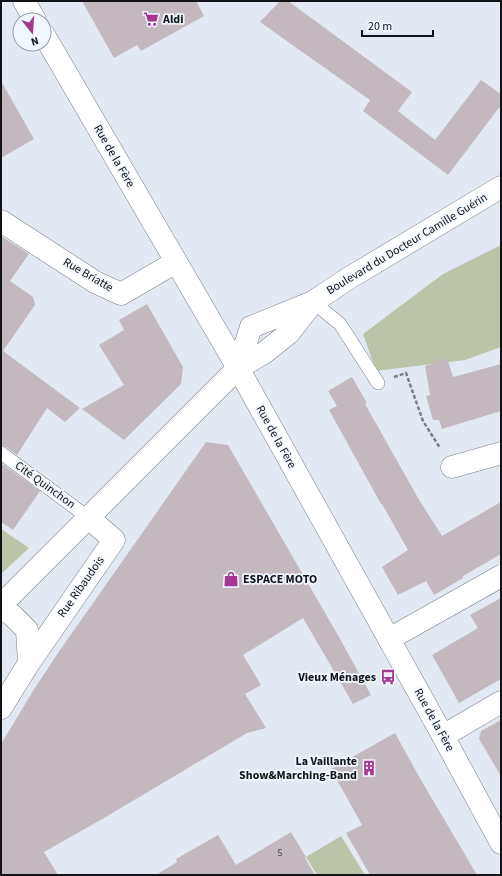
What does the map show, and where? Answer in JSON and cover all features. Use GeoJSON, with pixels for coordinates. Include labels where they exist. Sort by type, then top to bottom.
{"type":"FeatureCollection","features":[{"type":"Feature","properties":{"kind":"main road"},"geometry":{"type":"LineString","coordinates":[[24,1],[30,12]]}},
{"type":"Feature","properties":{"kind":"main road","name":"Rue de la Fère"},"geometry":{"type":"LineString","coordinates":[[52,49],[238,368],[501,843]]}},
{"type":"Feature","properties":{"kind":"main road","name":"Boulevard du Docteur Camille Guérin"},"geometry":{"type":"LineString","coordinates":[[238,368],[251,326],[313,302],[349,278],[501,187]]}},
{"type":"Feature","properties":{"kind":"main road","name":"Rue Briatte"},"geometry":{"type":"LineString","coordinates":[[1,221],[95,282],[121,294],[176,262]]}},
{"type":"Feature","properties":{"kind":"main road","name":"Boulevard du Docteur Camille Guérin"},"geometry":{"type":"LineString","coordinates":[[238,368],[264,352],[289,333],[313,302]]}},
{"type":"Feature","properties":{"kind":"main road"},"geometry":{"type":"LineString","coordinates":[[29,663],[26,630],[1,606],[238,368]]}},
{"type":"Feature","properties":{"kind":"main road"},"geometry":{"type":"LineString","coordinates":[[452,467],[501,453]]}},
{"type":"Feature","properties":{"kind":"main road","name":"Rue Ribaudois"},"geometry":{"type":"LineString","coordinates":[[1,708],[29,663],[114,540],[89,518]]}},
{"type":"Feature","properties":{"kind":"main road"},"geometry":{"type":"LineString","coordinates":[[389,640],[501,576]]}},
{"type":"Feature","properties":{"kind":"main road"},"geometry":{"type":"LineString","coordinates":[[443,736],[501,702]]}},
{"type":"Feature","properties":{"kind":"lane"},"geometry":{"type":"LineString","coordinates":[[313,302],[340,324],[378,383]]}},
{"type":"Feature","properties":{"kind":"lane","name":"Cité Quinchon"},"geometry":{"type":"LineString","coordinates":[[1,453],[89,518]]}},
{"type":"Feature","properties":{"kind":"path"},"geometry":{"type":"LineString","coordinates":[[406,373],[423,421],[452,467]]}},
{"type":"Feature","properties":{"kind":"green space"},"geometry":{"type":"Polygon","coordinates":[[[501,245],[501,347],[465,360],[376,371],[363,334],[443,274],[501,245]]]}},
{"type":"Feature","properties":{"kind":"green space"},"geometry":{"type":"Polygon","coordinates":[[[1,529],[29,548],[1,574],[1,529]]]}},
{"type":"Feature","properties":{"kind":"green space"},"geometry":{"type":"Polygon","coordinates":[[[341,836],[365,875],[317,875],[306,857],[341,836]]]}},
{"type":"Feature","properties":{"kind":"building"},"geometry":{"type":"Polygon","coordinates":[[[82,1],[196,1],[204,16],[141,51],[137,45],[114,58],[82,1]]]}},
{"type":"Feature","properties":{"kind":"building"},"geometry":{"type":"Polygon","coordinates":[[[280,1],[288,1],[412,92],[398,111],[435,140],[481,80],[501,94],[501,105],[448,175],[363,111],[370,100],[260,22],[280,1]]]}},
{"type":"Feature","properties":{"kind":"building"},"geometry":{"type":"Polygon","coordinates":[[[1,81],[34,139],[1,158],[1,81]]]}},
{"type":"Feature","properties":{"kind":"building"},"geometry":{"type":"Polygon","coordinates":[[[1,236],[29,254],[10,281],[33,297],[35,305],[3,351],[80,408],[65,422],[47,408],[17,455],[1,445],[1,236]]]}},
{"type":"Feature","properties":{"kind":"building"},"geometry":{"type":"Polygon","coordinates":[[[147,304],[183,367],[181,384],[124,440],[82,409],[124,385],[99,345],[124,330],[119,320],[147,304]]]}},
{"type":"Feature","properties":{"kind":"building"},"geometry":{"type":"Polygon","coordinates":[[[447,358],[453,377],[501,364],[501,411],[442,429],[439,420],[433,420],[426,396],[430,395],[425,366],[447,358]]]}},
{"type":"Feature","properties":{"kind":"building"},"geometry":{"type":"Polygon","coordinates":[[[352,377],[367,403],[365,404],[418,498],[442,536],[501,502],[501,554],[434,595],[426,581],[398,595],[382,567],[408,550],[329,410],[337,406],[328,391],[352,377]]]}},
{"type":"Feature","properties":{"kind":"building"},"geometry":{"type":"Polygon","coordinates":[[[206,442],[228,445],[371,695],[353,704],[303,618],[243,655],[261,685],[245,694],[266,728],[247,733],[44,852],[58,875],[1,875],[1,744],[58,653],[206,442]]]}},
{"type":"Feature","properties":{"kind":"building"},"geometry":{"type":"Polygon","coordinates":[[[1,463],[40,491],[13,530],[1,522],[1,463]]]}},
{"type":"Feature","properties":{"kind":"building"},"geometry":{"type":"Polygon","coordinates":[[[501,598],[501,679],[459,703],[432,655],[478,628],[470,615],[501,598]]]}},
{"type":"Feature","properties":{"kind":"building"},"geometry":{"type":"Polygon","coordinates":[[[501,720],[501,776],[479,739],[481,731],[501,720]]]}},
{"type":"Feature","properties":{"kind":"building"},"geometry":{"type":"Polygon","coordinates":[[[395,733],[477,875],[370,875],[346,833],[362,825],[331,769],[395,733]]]}},
{"type":"Feature","properties":{"kind":"building"},"geometry":{"type":"Polygon","coordinates":[[[291,832],[315,875],[156,875],[177,862],[176,859],[218,835],[236,865],[291,832]]]}},
{"type":"Feature","properties":{"kind":"place","name":"Aldi"},"geometry":{"type":"Point","coordinates":[151,19]}},
{"type":"Feature","properties":{"kind":"place","name":"ESPACE MOTO"},"geometry":{"type":"Point","coordinates":[231,579]}},
{"type":"Feature","properties":{"kind":"place","name":"Vieux Ménages"},"geometry":{"type":"Point","coordinates":[388,677]}},
{"type":"Feature","properties":{"kind":"place","name":"La Vaillante Show&Marching-Band"},"geometry":{"type":"Point","coordinates":[369,768]}}]}
